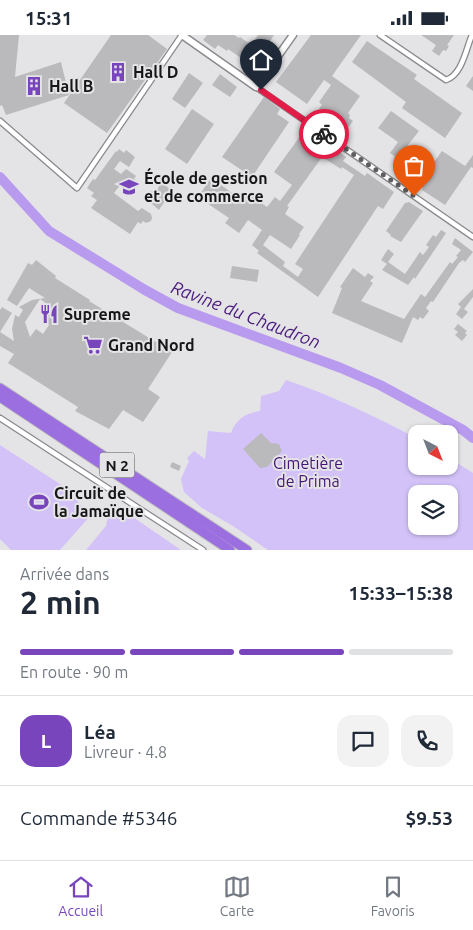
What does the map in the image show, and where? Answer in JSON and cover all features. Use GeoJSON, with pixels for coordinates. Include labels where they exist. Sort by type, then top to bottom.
{"type":"FeatureCollection","features":[{"type":"Feature","properties":{"kind":"highway","name":"N 2"},"geometry":{"type":"LineString","coordinates":[[0,388],[247,550]]}},
{"type":"Feature","properties":{"kind":"highway","name":"N 2"},"geometry":{"type":"LineString","coordinates":[[0,397],[230,550]]}},
{"type":"Feature","properties":{"kind":"street"},"geometry":{"type":"LineString","coordinates":[[0,121],[77,188],[182,35],[473,237]]}},
{"type":"Feature","properties":{"kind":"street"},"geometry":{"type":"LineString","coordinates":[[256,87],[293,35]]}},
{"type":"Feature","properties":{"kind":"street"},"geometry":{"type":"LineString","coordinates":[[380,35],[446,80],[452,79],[457,73],[472,35]]}},
{"type":"Feature","properties":{"kind":"street"},"geometry":{"type":"LineString","coordinates":[[0,418],[203,550]]}},
{"type":"Feature","properties":{"kind":"green space","name":"Cimetière de Prima"},"geometry":{"type":"Polygon","coordinates":[[[286,380],[352,406],[408,434],[408,475],[458,475],[458,464],[473,473],[473,550],[268,550],[202,508],[184,492],[181,479],[189,461],[187,458],[194,451],[205,459],[208,431],[231,433],[242,417],[260,411],[261,396],[279,391],[286,380]]]}},
{"type":"Feature","properties":{"kind":"green space","name":"Circuit de la Jamaïque"},"geometry":{"type":"Polygon","coordinates":[[[0,445],[66,488],[90,516],[60,550],[11,550],[0,539],[0,445]]]}},
{"type":"Feature","properties":{"kind":"green space"},"geometry":{"type":"Polygon","coordinates":[[[111,502],[181,550],[86,550],[106,526],[111,502]]]}},
{"type":"Feature","properties":{"kind":"building","name":"Hall B"},"geometry":{"type":"Polygon","coordinates":[[[0,35],[19,35],[15,77],[61,62],[69,95],[6,115],[2,105],[0,106],[0,35]]]}},
{"type":"Feature","properties":{"kind":"building","name":"Hall D"},"geometry":{"type":"Polygon","coordinates":[[[111,35],[148,35],[167,49],[107,133],[64,103],[111,35]]]}},
{"type":"Feature","properties":{"kind":"building"},"geometry":{"type":"Polygon","coordinates":[[[207,35],[234,35],[251,45],[258,35],[274,35],[254,67],[228,49],[227,51],[218,45],[215,49],[203,40],[207,35]]]}},
{"type":"Feature","properties":{"kind":"building"},"geometry":{"type":"Polygon","coordinates":[[[311,35],[361,35],[332,76],[360,96],[348,113],[350,115],[349,118],[353,121],[347,129],[321,113],[322,111],[319,108],[322,105],[319,102],[331,85],[324,80],[307,104],[276,82],[311,35]]]}},
{"type":"Feature","properties":{"kind":"building"},"geometry":{"type":"Polygon","coordinates":[[[421,35],[454,35],[447,45],[449,46],[446,51],[443,50],[439,56],[432,51],[436,45],[421,35]]]}},
{"type":"Feature","properties":{"kind":"building"},"geometry":{"type":"Polygon","coordinates":[[[367,41],[417,75],[414,79],[462,113],[445,138],[402,108],[406,102],[352,62],[367,41]]]}},
{"type":"Feature","properties":{"kind":"building"},"geometry":{"type":"Polygon","coordinates":[[[189,73],[203,83],[185,108],[172,99],[189,73]]]}},
{"type":"Feature","properties":{"kind":"building"},"geometry":{"type":"Polygon","coordinates":[[[220,74],[237,87],[230,97],[212,85],[220,74]]]}},
{"type":"Feature","properties":{"kind":"building"},"geometry":{"type":"Polygon","coordinates":[[[473,76],[473,91],[466,86],[473,76]]]}},
{"type":"Feature","properties":{"kind":"building"},"geometry":{"type":"Polygon","coordinates":[[[264,97],[280,109],[277,114],[289,122],[252,177],[222,157],[264,97]]]}},
{"type":"Feature","properties":{"kind":"building"},"geometry":{"type":"Polygon","coordinates":[[[192,109],[214,124],[187,164],[165,149],[192,109]]]}},
{"type":"Feature","properties":{"kind":"building"},"geometry":{"type":"Polygon","coordinates":[[[391,111],[419,131],[401,154],[417,166],[421,156],[423,158],[425,155],[434,162],[442,151],[465,166],[473,155],[473,168],[471,167],[445,205],[422,190],[423,188],[398,169],[403,162],[390,153],[398,142],[378,128],[391,111]]]}},
{"type":"Feature","properties":{"kind":"building"},"geometry":{"type":"Polygon","coordinates":[[[301,135],[330,156],[331,154],[335,157],[339,152],[346,157],[343,161],[365,176],[367,173],[394,192],[383,209],[378,206],[318,297],[257,253],[259,251],[252,245],[262,230],[248,220],[239,233],[225,223],[229,218],[198,197],[211,178],[242,200],[247,193],[267,207],[275,197],[280,201],[292,185],[274,172],[301,135]],[[322,157],[287,206],[289,207],[285,214],[304,227],[291,249],[270,235],[263,245],[285,262],[283,266],[298,277],[303,269],[295,264],[354,175],[342,167],[341,169],[322,157]]]}},
{"type":"Feature","properties":{"kind":"building"},"geometry":{"type":"Polygon","coordinates":[[[119,149],[124,153],[126,150],[135,157],[129,167],[120,161],[114,169],[121,174],[126,169],[136,176],[134,179],[137,181],[134,186],[129,183],[121,184],[114,193],[138,211],[142,208],[151,214],[152,218],[151,221],[146,223],[143,221],[141,224],[138,222],[130,234],[91,208],[97,200],[91,196],[94,193],[87,188],[119,149]]]}},
{"type":"Feature","properties":{"kind":"building"},"geometry":{"type":"Polygon","coordinates":[[[161,183],[172,190],[159,210],[152,204],[150,197],[151,191],[155,193],[161,183]]]}},
{"type":"Feature","properties":{"kind":"building"},"geometry":{"type":"Polygon","coordinates":[[[409,202],[423,211],[401,242],[390,236],[386,231],[405,203],[409,202]]]}},
{"type":"Feature","properties":{"kind":"building"},"geometry":{"type":"Polygon","coordinates":[[[441,230],[446,233],[415,279],[414,277],[408,285],[382,270],[387,264],[381,260],[388,249],[394,254],[388,262],[405,274],[420,252],[423,255],[429,247],[426,245],[433,235],[436,237],[441,230]]]}},
{"type":"Feature","properties":{"kind":"building"},"geometry":{"type":"Polygon","coordinates":[[[455,238],[473,252],[465,262],[463,260],[459,263],[433,302],[431,301],[426,308],[429,311],[423,319],[420,317],[418,320],[413,317],[402,343],[332,313],[342,288],[340,287],[353,268],[365,277],[368,273],[374,277],[370,281],[373,283],[361,301],[404,319],[421,294],[425,297],[450,262],[452,264],[458,257],[456,256],[461,250],[452,244],[455,238]]]}},
{"type":"Feature","properties":{"kind":"building","name":"Grand Nord"},"geometry":{"type":"Polygon","coordinates":[[[36,260],[56,276],[55,278],[89,301],[172,352],[148,389],[160,397],[143,422],[123,410],[109,429],[75,411],[78,407],[8,363],[14,354],[0,346],[0,332],[14,341],[12,329],[15,315],[19,317],[23,310],[19,307],[32,300],[45,298],[29,288],[17,306],[7,300],[28,263],[32,265],[36,260]],[[40,299],[25,322],[30,337],[36,329],[43,334],[49,325],[42,320],[50,306],[40,299]]]}},
{"type":"Feature","properties":{"kind":"building"},"geometry":{"type":"Polygon","coordinates":[[[232,266],[259,270],[257,282],[230,278],[232,266]]]}},
{"type":"Feature","properties":{"kind":"building"},"geometry":{"type":"Polygon","coordinates":[[[473,289],[473,297],[464,309],[468,312],[462,319],[456,314],[461,307],[458,304],[473,289]]]}},
{"type":"Feature","properties":{"kind":"building"},"geometry":{"type":"Polygon","coordinates":[[[2,307],[12,313],[0,332],[0,310],[2,307]]]}},
{"type":"Feature","properties":{"kind":"building"},"geometry":{"type":"Polygon","coordinates":[[[458,324],[467,331],[465,333],[467,335],[462,341],[455,335],[458,332],[454,329],[458,324]]]}},
{"type":"Feature","properties":{"kind":"building"},"geometry":{"type":"Polygon","coordinates":[[[261,433],[271,443],[279,444],[282,451],[267,467],[260,468],[243,449],[261,433]]]}},
{"type":"Feature","properties":{"kind":"building"},"geometry":{"type":"Polygon","coordinates":[[[172,462],[181,466],[179,471],[170,467],[172,462]]]}},
{"type":"Feature","properties":{"kind":"waterway","name":"Ravine du Chaudron"},"geometry":{"type":"LineString","coordinates":[[0,177],[49,231],[145,290],[178,308],[341,368],[380,385],[463,430],[473,438]]}},
{"type":"Feature","properties":{"kind":"way so far"},"geometry":{"type":"LineString","coordinates":[[324,134],[414,196]]}},
{"type":"Feature","properties":{"kind":"place","name":"Hall D"},"geometry":{"type":"Point","coordinates":[118,72]}},
{"type":"Feature","properties":{"kind":"place","name":"Hall B"},"geometry":{"type":"Point","coordinates":[34,86]}},
{"type":"Feature","properties":{"kind":"place","name":"École de gestion et de commerce"},"geometry":{"type":"Point","coordinates":[129,187]}},
{"type":"Feature","properties":{"kind":"place","name":"Supreme"},"geometry":{"type":"Point","coordinates":[49,314]}},
{"type":"Feature","properties":{"kind":"place","name":"Grand Nord"},"geometry":{"type":"Point","coordinates":[93,345]}},
{"type":"Feature","properties":{"kind":"place","name":"Circuit de la Jamaïque"},"geometry":{"type":"Point","coordinates":[39,502]}},
{"type":"Feature","properties":{"kind":"route"},"geometry":{"type":"LineString","coordinates":[[261,90],[324,134]]}}]}
